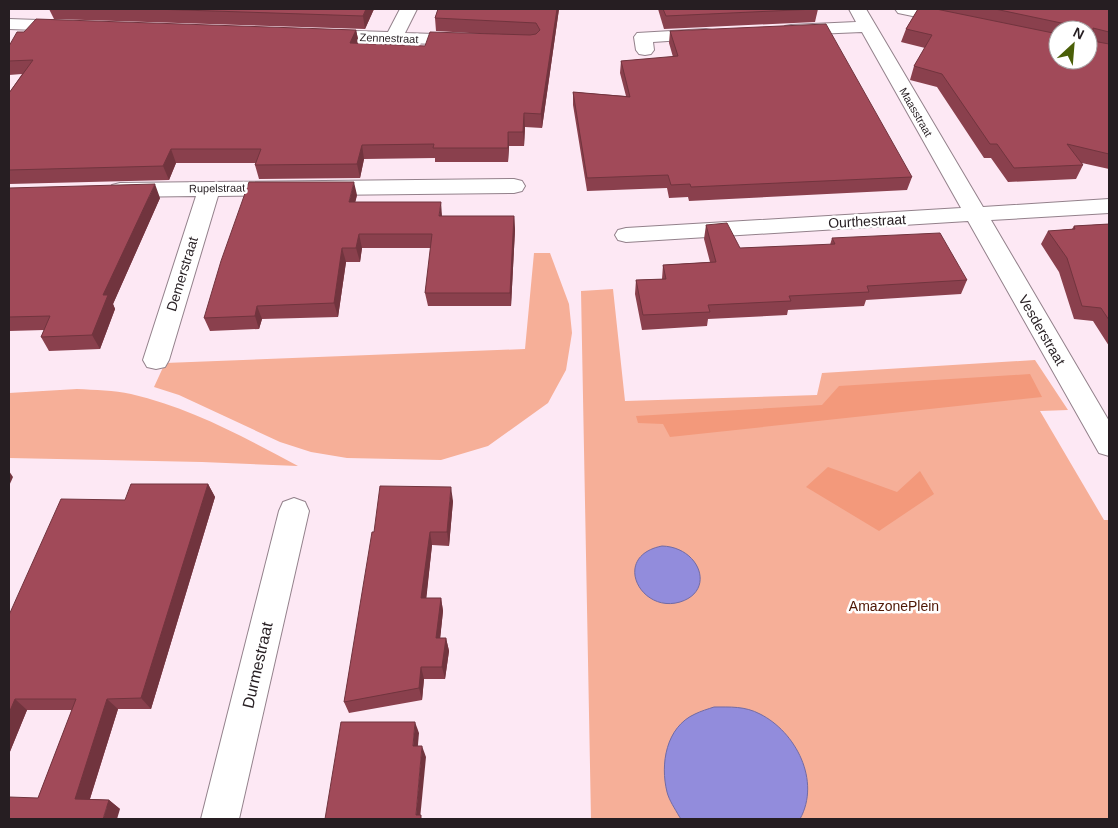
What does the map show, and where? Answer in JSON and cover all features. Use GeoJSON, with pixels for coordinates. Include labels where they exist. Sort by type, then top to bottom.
{"type":"FeatureCollection","features":[{"type":"Feature","properties":{"kind":"street"},"geometry":{"type":"LineString","coordinates":[[394,38],[408,9]]}},
{"type":"Feature","properties":{"kind":"street","name":"Maasstraat"},"geometry":{"type":"LineString","coordinates":[[857,9],[975,215]]}},
{"type":"Feature","properties":{"kind":"street"},"geometry":{"type":"LineString","coordinates":[[904,9],[972,23]]}},
{"type":"Feature","properties":{"kind":"street"},"geometry":{"type":"LineString","coordinates":[[9,24],[87,27]]}},
{"type":"Feature","properties":{"kind":"street"},"geometry":{"type":"LineString","coordinates":[[770,31],[867,27]]}},
{"type":"Feature","properties":{"kind":"street"},"geometry":{"type":"LineString","coordinates":[[645,50],[643,37],[721,33]]}},
{"type":"Feature","properties":{"kind":"street","name":"Zennestraat"},"geometry":{"type":"LineString","coordinates":[[305,35],[481,40]]}},
{"type":"Feature","properties":{"kind":"street","name":"Rupelstraat"},"geometry":{"type":"LineString","coordinates":[[104,190],[514,186]]}},
{"type":"Feature","properties":{"kind":"street","name":"Demerstraat"},"geometry":{"type":"LineString","coordinates":[[156,360],[209,188]]}},
{"type":"Feature","properties":{"kind":"street","name":"Ourthestraat"},"geometry":{"type":"LineString","coordinates":[[626,235],[1109,206]]}},
{"type":"Feature","properties":{"kind":"street","name":"Vesderstraat"},"geometry":{"type":"LineString","coordinates":[[975,215],[1109,445]]}},
{"type":"Feature","properties":{"kind":"street","name":"Durmestraat"},"geometry":{"type":"LineString","coordinates":[[220,819],[294,511]]}},
{"type":"Feature","properties":{"kind":"green space"},"geometry":{"type":"Polygon","coordinates":[[[534,253],[550,253],[569,304],[572,333],[566,370],[548,403],[488,446],[441,460],[347,458],[311,452],[280,442],[179,395],[154,387],[165,363],[525,349],[534,253]]]}},
{"type":"Feature","properties":{"kind":"green space","name":"AmazonePlein"},"geometry":{"type":"Polygon","coordinates":[[[613,289],[625,401],[817,395],[822,373],[1035,360],[1068,410],[1040,411],[1104,520],[1109,520],[1109,819],[591,819],[581,291],[613,289]]]}},
{"type":"Feature","properties":{"kind":"green space"},"geometry":{"type":"Polygon","coordinates":[[[77,389],[125,393],[175,407],[217,424],[298,466],[9,458],[9,393],[77,389]]]}},
{"type":"Feature","properties":{"kind":"shaded area"},"geometry":{"type":"Polygon","coordinates":[[[1030,374],[1042,397],[670,437],[663,424],[638,423],[636,416],[822,405],[839,386],[1030,374]]]}},
{"type":"Feature","properties":{"kind":"shaded area"},"geometry":{"type":"Polygon","coordinates":[[[828,467],[897,492],[920,471],[934,494],[879,531],[806,487],[828,467]]]}},
{"type":"Feature","properties":{"kind":"shaded area"},"geometry":{"type":"Polygon","coordinates":[[[662,546],[675,548],[686,554],[694,561],[699,570],[700,580],[698,589],[691,596],[680,602],[666,603],[653,600],[643,592],[637,582],[635,571],[638,561],[646,552],[662,546]]]}},
{"type":"Feature","properties":{"kind":"shaded area"},"geometry":{"type":"Polygon","coordinates":[[[714,707],[743,708],[754,711],[773,722],[794,745],[806,774],[808,789],[806,804],[800,819],[681,819],[667,792],[665,781],[665,758],[668,747],[677,728],[685,720],[714,707]]]}},
{"type":"Feature","properties":{"kind":"building"},"geometry":{"type":"Polygon","coordinates":[[[153,9],[366,9],[363,16],[153,9]]]}},
{"type":"Feature","properties":{"kind":"building"},"geometry":{"type":"Polygon","coordinates":[[[438,9],[557,9],[541,114],[524,113],[523,132],[508,132],[508,148],[433,148],[434,144],[362,145],[357,164],[255,165],[261,149],[171,149],[163,166],[9,170],[9,93],[33,60],[9,61],[9,46],[17,32],[24,32],[36,19],[356,30],[350,43],[425,46],[430,32],[530,35],[536,34],[540,30],[536,23],[435,18],[438,9]]]}},
{"type":"Feature","properties":{"kind":"building"},"geometry":{"type":"Polygon","coordinates":[[[663,9],[816,9],[666,16],[663,9]]]}},
{"type":"Feature","properties":{"kind":"building"},"geometry":{"type":"Polygon","coordinates":[[[918,9],[936,9],[1048,32],[1048,70],[1098,70],[1098,42],[1109,44],[1109,154],[1067,144],[1083,165],[1014,168],[997,144],[990,144],[942,74],[914,66],[932,35],[906,29],[918,9]]]}},
{"type":"Feature","properties":{"kind":"building"},"geometry":{"type":"Polygon","coordinates":[[[995,9],[1109,9],[1109,32],[1098,29],[1098,20],[1048,20],[995,9]]]}},
{"type":"Feature","properties":{"kind":"building"},"geometry":{"type":"Polygon","coordinates":[[[826,24],[912,177],[691,187],[690,184],[671,185],[668,175],[587,178],[573,92],[630,97],[621,61],[678,56],[670,31],[826,24]]]}},
{"type":"Feature","properties":{"kind":"building"},"geometry":{"type":"Polygon","coordinates":[[[249,182],[354,182],[349,202],[441,202],[439,216],[514,216],[510,293],[425,293],[432,234],[359,234],[356,248],[342,248],[334,303],[257,306],[255,316],[204,318],[221,261],[249,182]]]}},
{"type":"Feature","properties":{"kind":"building"},"geometry":{"type":"Polygon","coordinates":[[[155,184],[103,295],[108,295],[92,335],[41,337],[50,316],[9,317],[9,188],[155,184]]]}},
{"type":"Feature","properties":{"kind":"building"},"geometry":{"type":"Polygon","coordinates":[[[727,223],[740,248],[835,244],[832,238],[940,233],[967,280],[867,286],[869,292],[789,296],[791,301],[708,305],[710,312],[643,315],[636,280],[666,279],[663,265],[716,262],[706,225],[727,223]]]}},
{"type":"Feature","properties":{"kind":"building"},"geometry":{"type":"Polygon","coordinates":[[[1109,224],[1109,320],[1101,308],[1082,306],[1067,258],[1048,231],[1075,229],[1074,226],[1109,224]]]}},
{"type":"Feature","properties":{"kind":"building"},"geometry":{"type":"Polygon","coordinates":[[[131,484],[208,484],[141,698],[107,699],[75,799],[109,800],[103,819],[9,819],[9,797],[38,798],[76,699],[15,699],[9,713],[9,615],[61,499],[125,500],[131,484]]]}},
{"type":"Feature","properties":{"kind":"building"},"geometry":{"type":"Polygon","coordinates":[[[380,486],[451,487],[447,532],[430,532],[421,598],[441,598],[436,638],[446,638],[442,667],[421,667],[419,688],[344,702],[372,532],[374,532],[380,486]]]}},
{"type":"Feature","properties":{"kind":"building"},"geometry":{"type":"Polygon","coordinates":[[[341,722],[415,722],[413,746],[422,746],[416,815],[421,815],[421,819],[325,819],[341,722]]]}}]}
